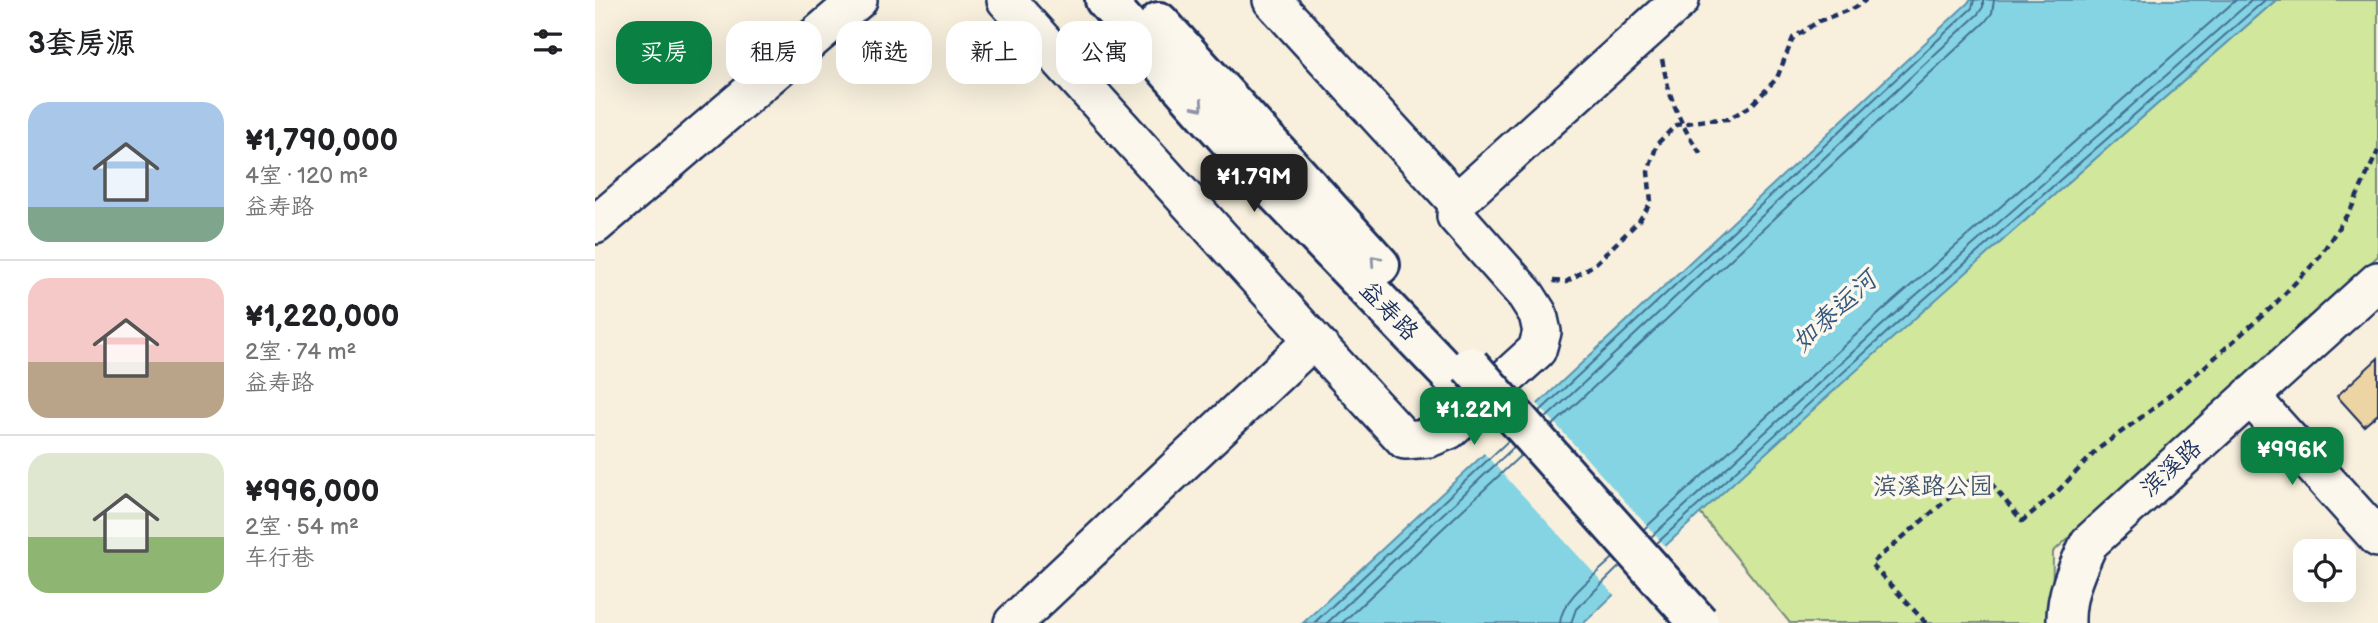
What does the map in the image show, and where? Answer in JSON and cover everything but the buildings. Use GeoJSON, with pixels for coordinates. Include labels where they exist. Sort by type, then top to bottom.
{"type":"FeatureCollection","features":[{"type":"Feature","properties":{"kind":"main road","name":"益寿路"},"geometry":{"type":"LineString","coordinates":[[1105,0],[1275,192],[1462,373],[1699,623]]}},
{"type":"Feature","properties":{"kind":"main road","name":"益寿路"},"geometry":{"type":"LineString","coordinates":[[1140,0],[1462,373],[1672,623]]}},
{"type":"Feature","properties":{"kind":"street"},"geometry":{"type":"LineString","coordinates":[[595,225],[857,0]]}},
{"type":"Feature","properties":{"kind":"street"},"geometry":{"type":"LineString","coordinates":[[1006,0],[1405,440],[1429,438],[1449,430],[1537,350],[1542,332],[1538,314],[1512,279],[1456,216],[1457,202],[1670,6]]}},
{"type":"Feature","properties":{"kind":"street"},"geometry":{"type":"LineString","coordinates":[[1272,0],[1457,202]]}},
{"type":"Feature","properties":{"kind":"street","name":"滨溪路"},"geometry":{"type":"LineString","coordinates":[[2066,623],[2065,612],[2073,576],[2089,543],[2378,281]]}},
{"type":"Feature","properties":{"kind":"street"},"geometry":{"type":"LineString","coordinates":[[1013,623],[1313,340]]}},
{"type":"Feature","properties":{"kind":"street"},"geometry":{"type":"LineString","coordinates":[[2250,396],[2378,538]]}},
{"type":"Feature","properties":{"kind":"path"},"geometry":{"type":"LineString","coordinates":[[1512,279],[1566,282],[1595,264],[1640,221],[1651,202],[1648,172],[1657,144],[1676,125],[1728,119],[1751,106],[1777,78],[1793,38],[1819,21],[1854,8],[1866,0]]}},
{"type":"Feature","properties":{"kind":"path"},"geometry":{"type":"LineString","coordinates":[[1670,6],[1662,56],[1669,95],[1681,124],[1703,157]]}},
{"type":"Feature","properties":{"kind":"path"},"geometry":{"type":"LineString","coordinates":[[1926,623],[1871,564],[1981,471],[2021,521],[2030,514],[2057,492],[2098,449],[2150,411],[2272,307],[2318,259],[2352,207],[2378,151]]}},
{"type":"Feature","properties":{"kind":"green space","name":"滨溪路公园"},"geometry":{"type":"Polygon","coordinates":[[[2276,0],[2378,0],[2378,256],[2053,552],[2052,623],[1790,623],[1699,512],[1900,330],[2276,0]]]}},
{"type":"Feature","properties":{"kind":"water","name":"如泰运河"},"geometry":{"type":"Polygon","coordinates":[[[1971,0],[2276,0],[1840,385],[1584,623],[1303,623],[1971,0]]]}},
{"type":"Feature","properties":{"kind":"pier"},"geometry":{"type":"Polygon","coordinates":[[[1535,401],[1667,548],[1616,597],[1482,451],[1535,401]]]}}]}
